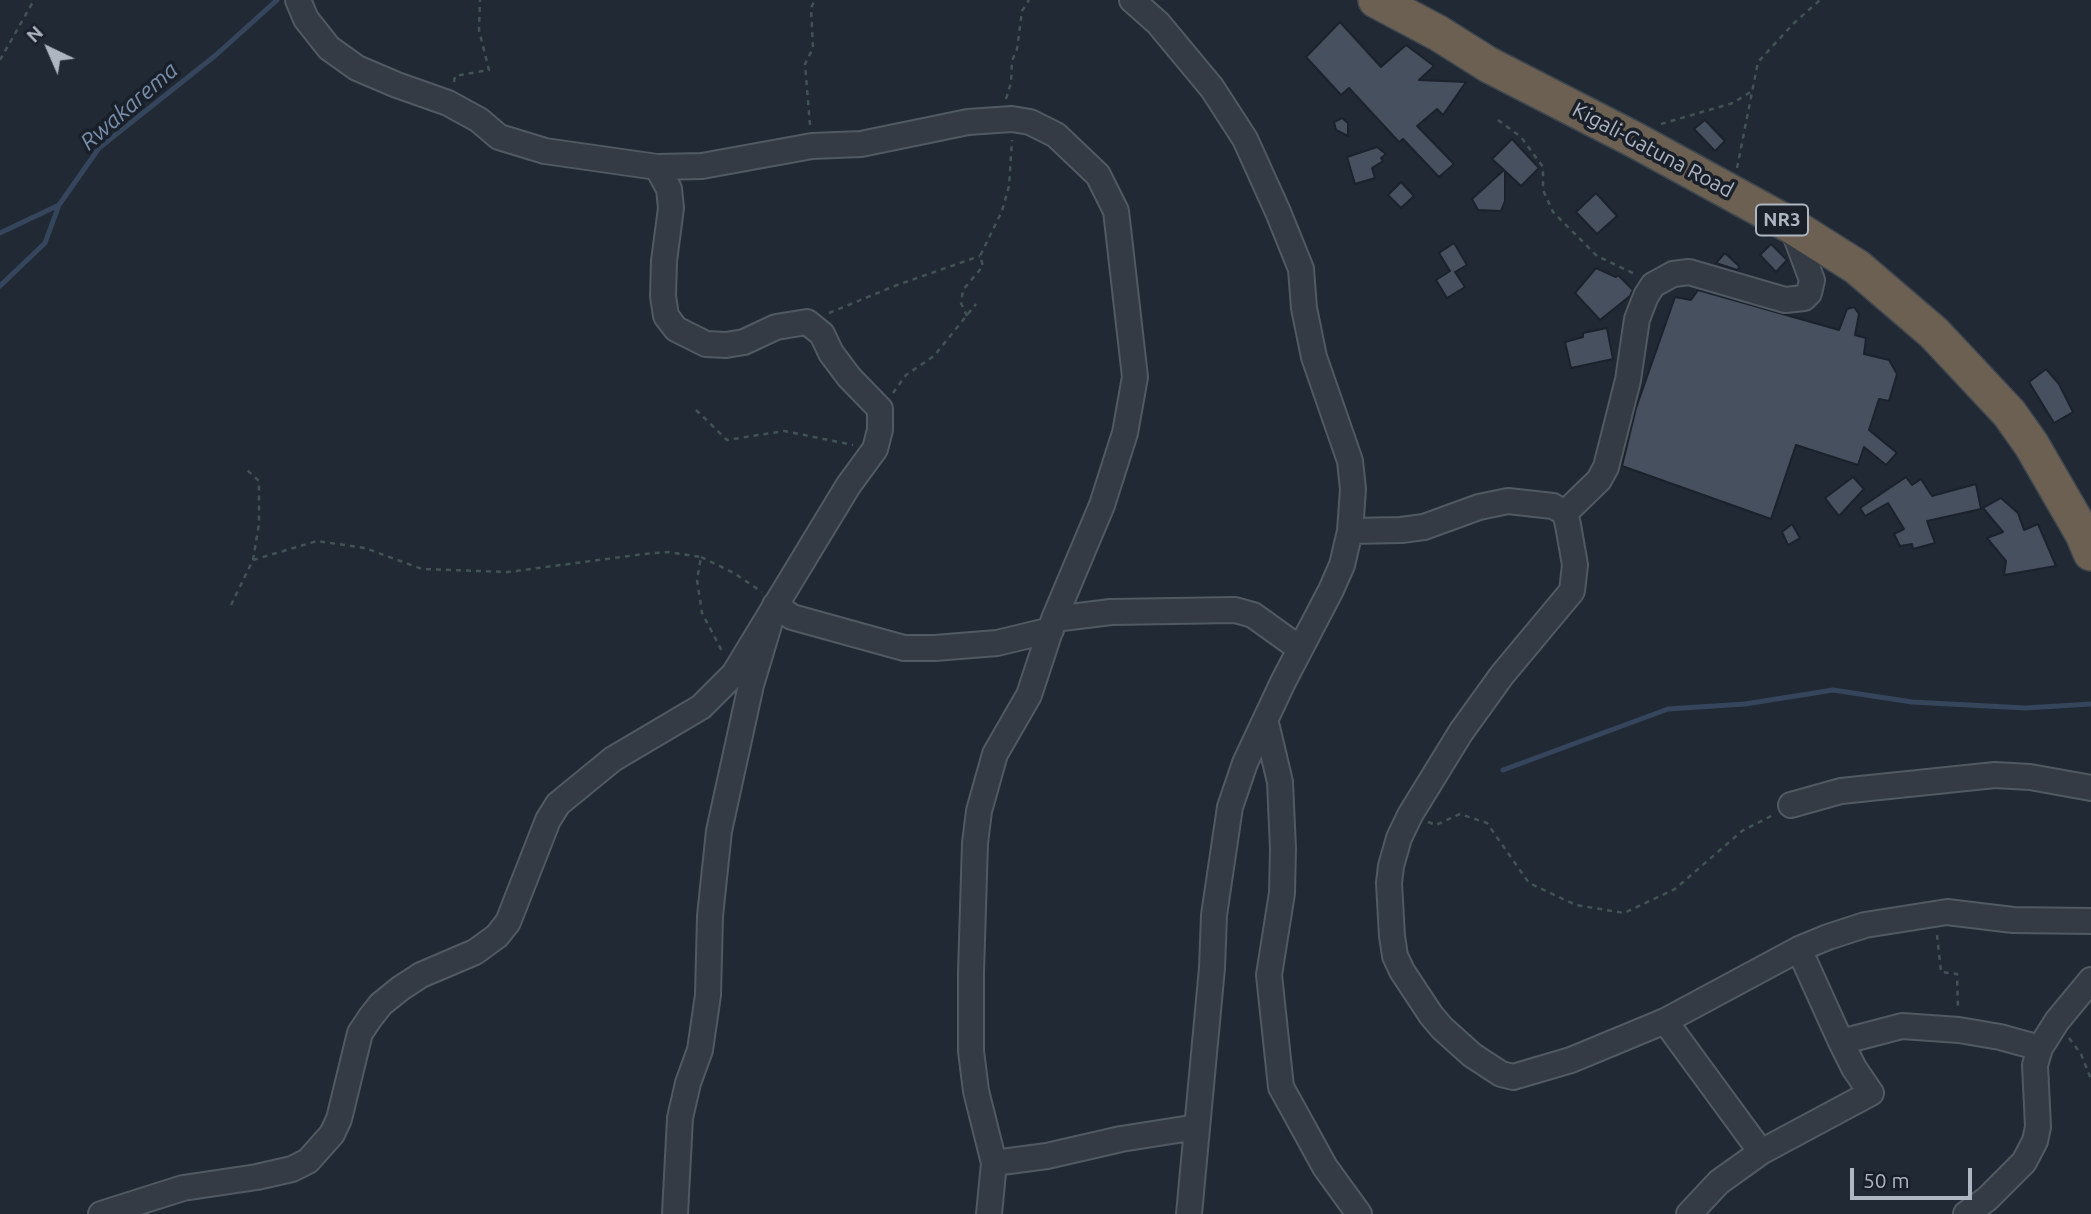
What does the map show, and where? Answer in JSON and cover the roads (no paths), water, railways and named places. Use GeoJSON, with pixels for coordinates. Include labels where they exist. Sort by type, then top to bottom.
{"type":"FeatureCollection","features":[{"type":"Feature","properties":{"kind":"highway","name":"Kigali-Gatuna Road"},"geometry":{"type":"LineString","coordinates":[[1376,0],[1438,33],[1489,65],[1732,192],[1857,267],[1934,333],[1994,396],[2031,444],[2083,534],[2091,553]]}},
{"type":"Feature","properties":{"kind":"street"},"geometry":{"type":"LineString","coordinates":[[298,0],[306,19],[329,48],[357,68],[449,103],[467,112],[499,137],[515,143],[571,155],[657,167],[702,166],[812,146],[861,144],[968,122],[1009,120],[1030,122],[1056,135],[1098,175],[1116,211],[1135,377],[1116,464],[1092,532],[1053,624],[1029,695],[992,762],[979,811],[975,843],[971,1051],[976,1091],[993,1163],[989,1214]]}},
{"type":"Feature","properties":{"kind":"street"},"geometry":{"type":"LineString","coordinates":[[1132,0],[1158,23],[1212,88],[1245,139],[1301,269],[1304,307],[1314,357],[1350,461],[1353,489],[1342,565],[1299,648],[1245,763],[1235,791],[1224,842],[1214,915],[1212,968],[1189,1214]]}},
{"type":"Feature","properties":{"kind":"street"},"geometry":{"type":"LineString","coordinates":[[101,1214],[183,1188],[257,1177],[292,1169],[308,1161],[332,1134],[348,1090],[360,1033],[381,1004],[421,975],[475,953],[496,936],[508,922],[548,820],[558,804],[613,759],[701,707],[734,674],[848,486],[875,449],[880,430],[880,410],[849,377],[831,353],[822,334],[807,322],[776,327],[744,342],[726,345],[706,344],[676,329],[666,316],[663,296],[664,261],[671,208],[669,190],[657,167]]}},
{"type":"Feature","properties":{"kind":"street"},"geometry":{"type":"LineString","coordinates":[[1565,513],[1599,480],[1606,467],[1628,380],[1637,319],[1653,285],[1673,274],[1689,272],[1786,300],[1804,298],[1809,293],[1812,280],[1792,226]]}},
{"type":"Feature","properties":{"kind":"street"},"geometry":{"type":"LineString","coordinates":[[1349,531],[1423,527],[1479,507],[1508,501],[1553,506],[1565,513],[1575,565],[1572,591],[1479,706],[1435,771],[1399,838],[1389,883],[1395,956],[1402,971],[1431,1015],[1472,1055],[1500,1074],[1513,1077],[1571,1060],[1665,1021],[1799,949],[1865,925],[1947,912],[2012,920],[2091,921]]}},
{"type":"Feature","properties":{"kind":"street"},"geometry":{"type":"LineString","coordinates":[[775,605],[792,617],[904,648],[997,643],[1053,624],[1111,612],[1235,610],[1252,615],[1299,648]]}},
{"type":"Feature","properties":{"kind":"street"},"geometry":{"type":"LineString","coordinates":[[675,1214],[680,1118],[688,1083],[700,1050],[708,995],[710,916],[719,831],[751,685],[775,605]]}},
{"type":"Feature","properties":{"kind":"street"},"geometry":{"type":"LineString","coordinates":[[1266,723],[1280,782],[1282,893],[1269,975],[1281,1087],[1325,1167],[1359,1214]]}},
{"type":"Feature","properties":{"kind":"street"},"geometry":{"type":"LineString","coordinates":[[1791,805],[1841,791],[1995,775],[2030,777],[2091,788]]}},
{"type":"Feature","properties":{"kind":"street"},"geometry":{"type":"LineString","coordinates":[[1689,1214],[1719,1182],[1761,1152],[1871,1093],[1841,1042],[1799,949]]}},
{"type":"Feature","properties":{"kind":"street"},"geometry":{"type":"LineString","coordinates":[[1966,1214],[1987,1199],[2024,1162],[2035,1141],[2038,1127],[2035,1065],[2040,1048],[2057,1021],[2091,980]]}},
{"type":"Feature","properties":{"kind":"street"},"geometry":{"type":"LineString","coordinates":[[1665,1021],[1761,1152]]}},
{"type":"Feature","properties":{"kind":"street"},"geometry":{"type":"LineString","coordinates":[[1841,1042],[1902,1026],[1959,1030],[2040,1048]]}},
{"type":"Feature","properties":{"kind":"street"},"geometry":{"type":"LineString","coordinates":[[993,1163],[1048,1156],[1121,1139],[1197,1127]]}},
{"type":"Feature","properties":{"kind":"waterway","name":"Rwakarema"},"geometry":{"type":"LineString","coordinates":[[0,286],[45,243],[59,205],[99,148],[216,55],[277,0]]}},
{"type":"Feature","properties":{"kind":"waterway"},"geometry":{"type":"LineString","coordinates":[[0,233],[59,205]]}},
{"type":"Feature","properties":{"kind":"waterway"},"geometry":{"type":"LineString","coordinates":[[1503,770],[1668,709],[1745,704],[1833,690],[1912,702],[2025,708],[2091,704]]}}]}
